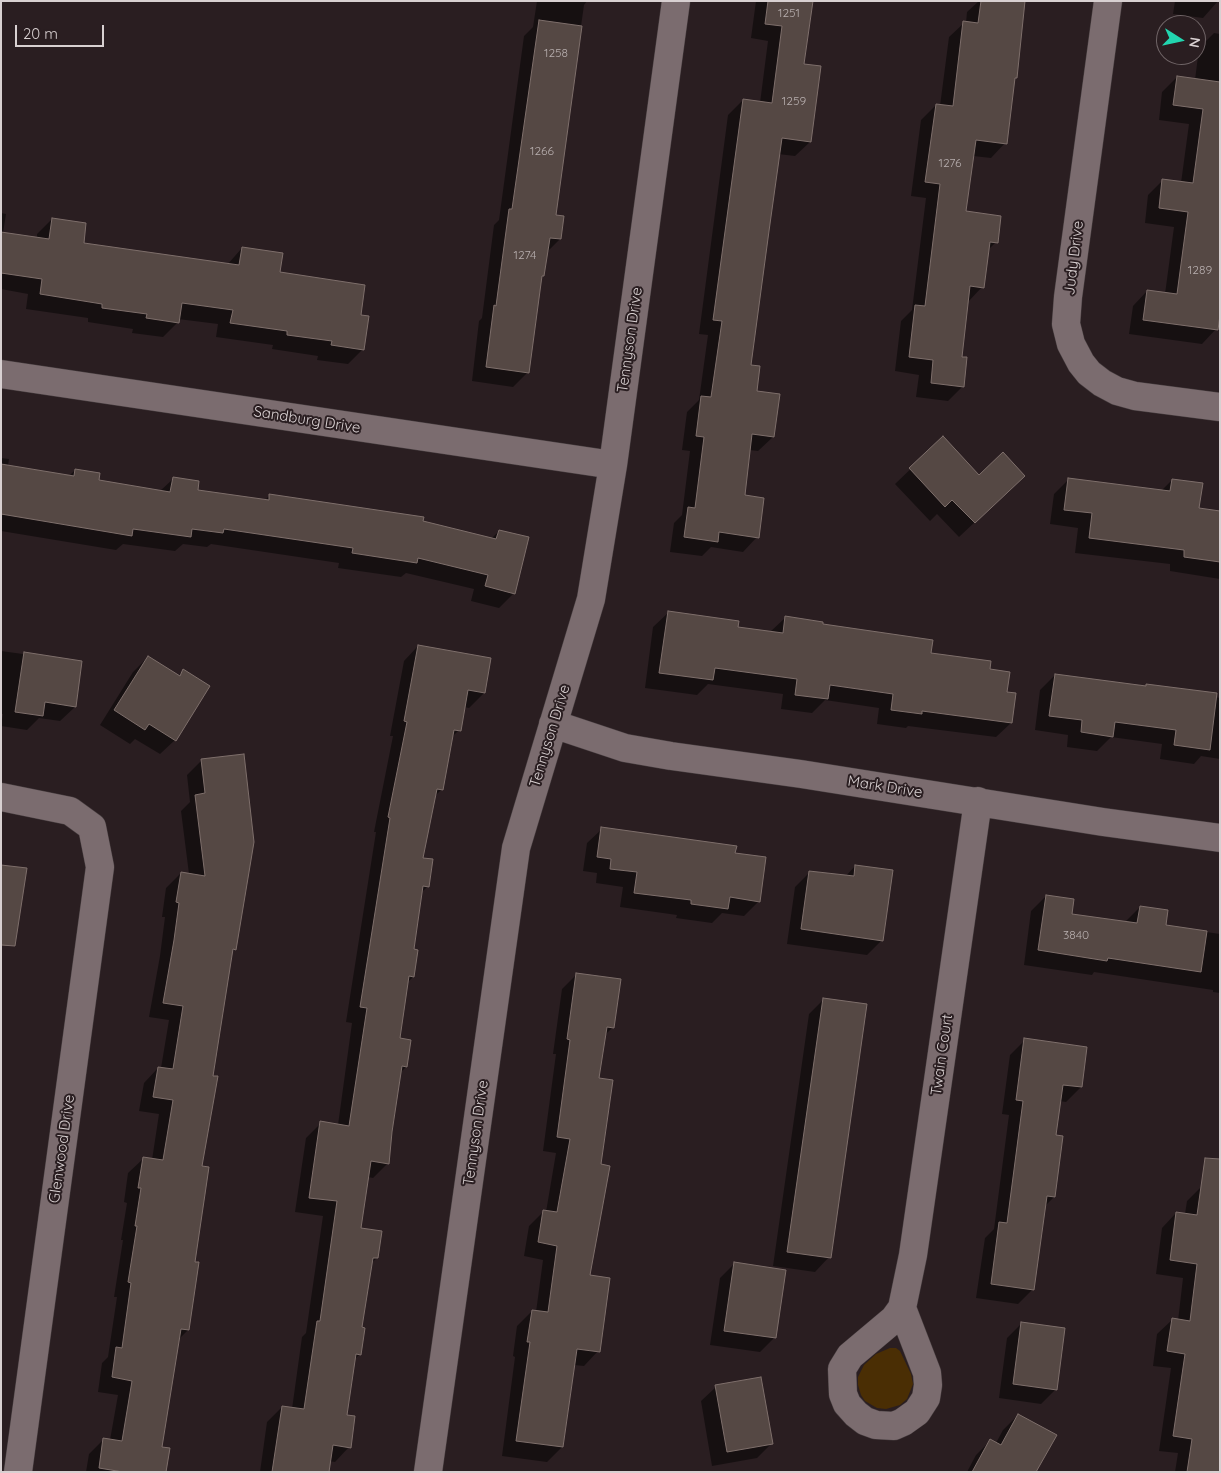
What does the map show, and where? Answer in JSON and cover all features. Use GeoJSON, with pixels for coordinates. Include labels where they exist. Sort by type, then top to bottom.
{"type":"FeatureCollection","features":[{"type":"Feature","properties":{"kind":"street","name":"Tennyson Drive"},"geometry":{"type":"LineString","coordinates":[[428,1472],[516,848],[591,599],[613,465],[676,1]]}},
{"type":"Feature","properties":{"kind":"street","name":"Judy Drive"},"geometry":{"type":"LineString","coordinates":[[1108,1],[1068,297],[1066,324],[1070,344],[1089,373],[1102,384],[1117,391],[1135,396],[1220,407]]}},
{"type":"Feature","properties":{"kind":"street","name":"Sandburg Drive"},"geometry":{"type":"LineString","coordinates":[[1,374],[613,465]]}},
{"type":"Feature","properties":{"kind":"street","name":"Mark Drive"},"geometry":{"type":"LineString","coordinates":[[553,724],[625,748],[978,801],[1103,822],[1220,838]]}},
{"type":"Feature","properties":{"kind":"street","name":"Glenwood Drive"},"geometry":{"type":"LineString","coordinates":[[1,797],[70,811],[92,827],[100,867],[18,1472]]}},
{"type":"Feature","properties":{"kind":"street","name":"Twain Court"},"geometry":{"type":"LineString","coordinates":[[902,1308],[913,1255],[978,801]]}},
{"type":"Feature","properties":{"kind":"shaded area"},"geometry":{"type":"Polygon","coordinates":[[[890,1348],[896,1348],[900,1351],[911,1374],[913,1384],[907,1399],[900,1405],[886,1409],[877,1408],[865,1401],[861,1395],[858,1377],[864,1365],[876,1354],[890,1348]]]}},
{"type":"Feature","properties":{"kind":"building"},"geometry":{"type":"Polygon","coordinates":[[[768,1],[813,1],[804,64],[821,66],[811,142],[782,138],[751,365],[760,366],[757,391],[780,394],[774,437],[752,434],[745,495],[764,498],[759,538],[719,532],[718,542],[684,537],[688,507],[695,508],[704,437],[696,436],[701,396],[711,397],[722,321],[713,320],[743,99],[772,103],[782,26],[765,24],[768,1]]]}},
{"type":"Feature","properties":{"kind":"building"},"geometry":{"type":"Polygon","coordinates":[[[981,1],[1025,1],[1017,78],[1015,78],[1007,144],[976,140],[966,211],[1001,216],[998,243],[990,242],[984,288],[970,286],[962,357],[967,357],[964,387],[931,383],[933,360],[909,357],[915,305],[925,306],[940,184],[925,182],[936,104],[953,106],[963,21],[978,23],[981,1]]]}},
{"type":"Feature","properties":{"kind":"building"},"geometry":{"type":"Polygon","coordinates":[[[539,20],[582,26],[556,215],[564,216],[561,239],[550,238],[544,276],[542,276],[529,373],[486,367],[509,209],[512,209],[539,20]]]}},
{"type":"Feature","properties":{"kind":"building"},"geometry":{"type":"Polygon","coordinates":[[[1177,76],[1220,82],[1220,315],[1218,330],[1143,320],[1147,290],[1177,294],[1188,212],[1159,208],[1162,179],[1193,183],[1203,109],[1173,105],[1177,76]]]}},
{"type":"Feature","properties":{"kind":"building"},"geometry":{"type":"Polygon","coordinates":[[[52,218],[86,223],[84,243],[239,265],[242,247],[283,253],[280,272],[365,285],[361,315],[369,316],[364,350],[331,345],[332,341],[287,335],[287,331],[230,323],[233,310],[182,303],[179,323],[146,318],[147,314],[102,308],[102,304],[40,294],[42,279],[1,273],[1,232],[49,239],[52,218]]]}},
{"type":"Feature","properties":{"kind":"building"},"geometry":{"type":"Polygon","coordinates":[[[943,436],[979,475],[1003,452],[1025,476],[975,523],[952,500],[945,507],[909,468],[943,436]]]}},
{"type":"Feature","properties":{"kind":"building"},"geometry":{"type":"Polygon","coordinates":[[[1,464],[74,476],[75,469],[100,473],[99,480],[170,492],[173,477],[199,481],[198,490],[269,500],[269,494],[424,517],[423,521],[496,539],[499,530],[529,537],[515,594],[485,586],[488,575],[418,558],[417,563],[352,553],[353,548],[224,529],[223,533],[192,529],[191,537],[133,529],[132,536],[1,514],[1,464]]]}},
{"type":"Feature","properties":{"kind":"building"},"geometry":{"type":"Polygon","coordinates":[[[1068,478],[1170,491],[1172,479],[1203,483],[1199,508],[1220,511],[1220,562],[1184,557],[1184,550],[1089,538],[1092,513],[1064,510],[1068,478]]]}},
{"type":"Feature","properties":{"kind":"building"},"geometry":{"type":"Polygon","coordinates":[[[668,611],[739,621],[738,627],[783,633],[785,616],[823,622],[823,624],[933,640],[931,653],[991,661],[990,669],[1010,672],[1007,692],[1016,693],[1012,723],[922,711],[922,714],[891,710],[893,694],[830,685],[828,699],[795,695],[797,679],[715,668],[713,680],[659,673],[668,611]]]}},
{"type":"Feature","properties":{"kind":"building"},"geometry":{"type":"Polygon","coordinates":[[[418,645],[491,658],[485,693],[468,690],[461,731],[454,730],[443,790],[437,789],[423,858],[433,859],[429,887],[423,886],[414,949],[418,950],[414,977],[409,976],[400,1038],[411,1040],[407,1067],[402,1066],[389,1164],[371,1161],[361,1228],[382,1231],[378,1258],[373,1258],[362,1327],[365,1328],[361,1355],[356,1354],[347,1415],[355,1416],[351,1448],[333,1445],[329,1472],[272,1472],[282,1406],[304,1409],[317,1321],[320,1321],[337,1201],[309,1198],[320,1121],[349,1126],[367,1008],[360,1007],[390,818],[388,817],[407,722],[404,721],[418,645]]]}},
{"type":"Feature","properties":{"kind":"building"},"geometry":{"type":"Polygon","coordinates":[[[24,652],[82,661],[76,707],[45,702],[43,716],[15,712],[24,652]]]}},
{"type":"Feature","properties":{"kind":"building"},"geometry":{"type":"Polygon","coordinates":[[[148,656],[180,676],[183,669],[210,686],[176,741],[149,724],[145,730],[114,710],[148,656]]]}},
{"type":"Feature","properties":{"kind":"building"},"geometry":{"type":"Polygon","coordinates":[[[1055,674],[1217,693],[1210,750],[1174,745],[1176,730],[1115,722],[1113,737],[1081,732],[1082,720],[1049,716],[1055,674]]]}},
{"type":"Feature","properties":{"kind":"building"},"geometry":{"type":"Polygon","coordinates":[[[244,754],[254,842],[236,950],[233,949],[213,1076],[218,1076],[202,1166],[209,1167],[195,1262],[199,1262],[189,1330],[181,1329],[162,1447],[170,1448],[166,1472],[123,1472],[99,1468],[103,1438],[122,1441],[132,1381],[112,1377],[116,1347],[122,1348],[131,1283],[128,1282],[137,1226],[135,1226],[141,1188],[138,1188],[143,1157],[163,1160],[173,1100],[153,1097],[158,1067],[173,1069],[183,1006],[163,1003],[174,940],[179,903],[176,902],[181,872],[205,876],[195,795],[205,793],[201,759],[244,754]]]}},
{"type":"Feature","properties":{"kind":"building"},"geometry":{"type":"Polygon","coordinates":[[[601,827],[737,846],[735,853],[766,857],[760,902],[730,897],[728,909],[691,904],[691,900],[634,893],[637,872],[610,869],[611,859],[597,857],[601,827]]]}},
{"type":"Feature","properties":{"kind":"building"},"geometry":{"type":"Polygon","coordinates":[[[1,865],[27,868],[15,946],[1,945],[1,865]]]}},
{"type":"Feature","properties":{"kind":"building"},"geometry":{"type":"Polygon","coordinates":[[[855,865],[893,870],[883,941],[801,929],[809,871],[854,876],[855,865]]]}},
{"type":"Feature","properties":{"kind":"building"},"geometry":{"type":"Polygon","coordinates":[[[1046,895],[1074,899],[1072,914],[1137,923],[1140,906],[1168,910],[1166,925],[1207,931],[1201,972],[1108,958],[1107,961],[1038,950],[1046,895]]]}},
{"type":"Feature","properties":{"kind":"building"},"geometry":{"type":"Polygon","coordinates":[[[576,973],[621,979],[614,1028],[607,1027],[599,1078],[613,1080],[601,1164],[610,1166],[590,1275],[610,1278],[600,1352],[577,1349],[563,1447],[516,1441],[530,1342],[527,1342],[532,1310],[548,1312],[557,1246],[538,1242],[543,1210],[557,1212],[570,1139],[557,1137],[570,1040],[567,1039],[576,973]]]}},
{"type":"Feature","properties":{"kind":"building"},"geometry":{"type":"Polygon","coordinates":[[[823,998],[867,1004],[831,1258],[787,1252],[823,998]]]}},
{"type":"Feature","properties":{"kind":"building"},"geometry":{"type":"Polygon","coordinates":[[[1024,1038],[1087,1047],[1082,1087],[1063,1085],[1056,1135],[1063,1136],[1055,1197],[1047,1196],[1034,1290],[991,1284],[999,1222],[1007,1223],[1023,1101],[1016,1100],[1024,1038]]]}},
{"type":"Feature","properties":{"kind":"building"},"geometry":{"type":"Polygon","coordinates":[[[1205,1158],[1220,1159],[1220,1472],[1187,1472],[1192,1439],[1173,1436],[1185,1354],[1167,1351],[1172,1318],[1190,1321],[1197,1264],[1170,1260],[1176,1212],[1197,1215],[1205,1158]]]}},
{"type":"Feature","properties":{"kind":"building"},"geometry":{"type":"Polygon","coordinates":[[[734,1262],[786,1270],[776,1338],[724,1331],[734,1262]]]}},
{"type":"Feature","properties":{"kind":"building"},"geometry":{"type":"Polygon","coordinates":[[[1021,1322],[1065,1328],[1057,1390],[1013,1384],[1021,1322]]]}},
{"type":"Feature","properties":{"kind":"building"},"geometry":{"type":"Polygon","coordinates":[[[761,1377],[773,1444],[727,1452],[715,1385],[761,1377]]]}},
{"type":"Feature","properties":{"kind":"building"},"geometry":{"type":"Polygon","coordinates":[[[1018,1414],[1057,1435],[1036,1472],[972,1472],[990,1439],[1001,1445],[1018,1414]]]}}]}
